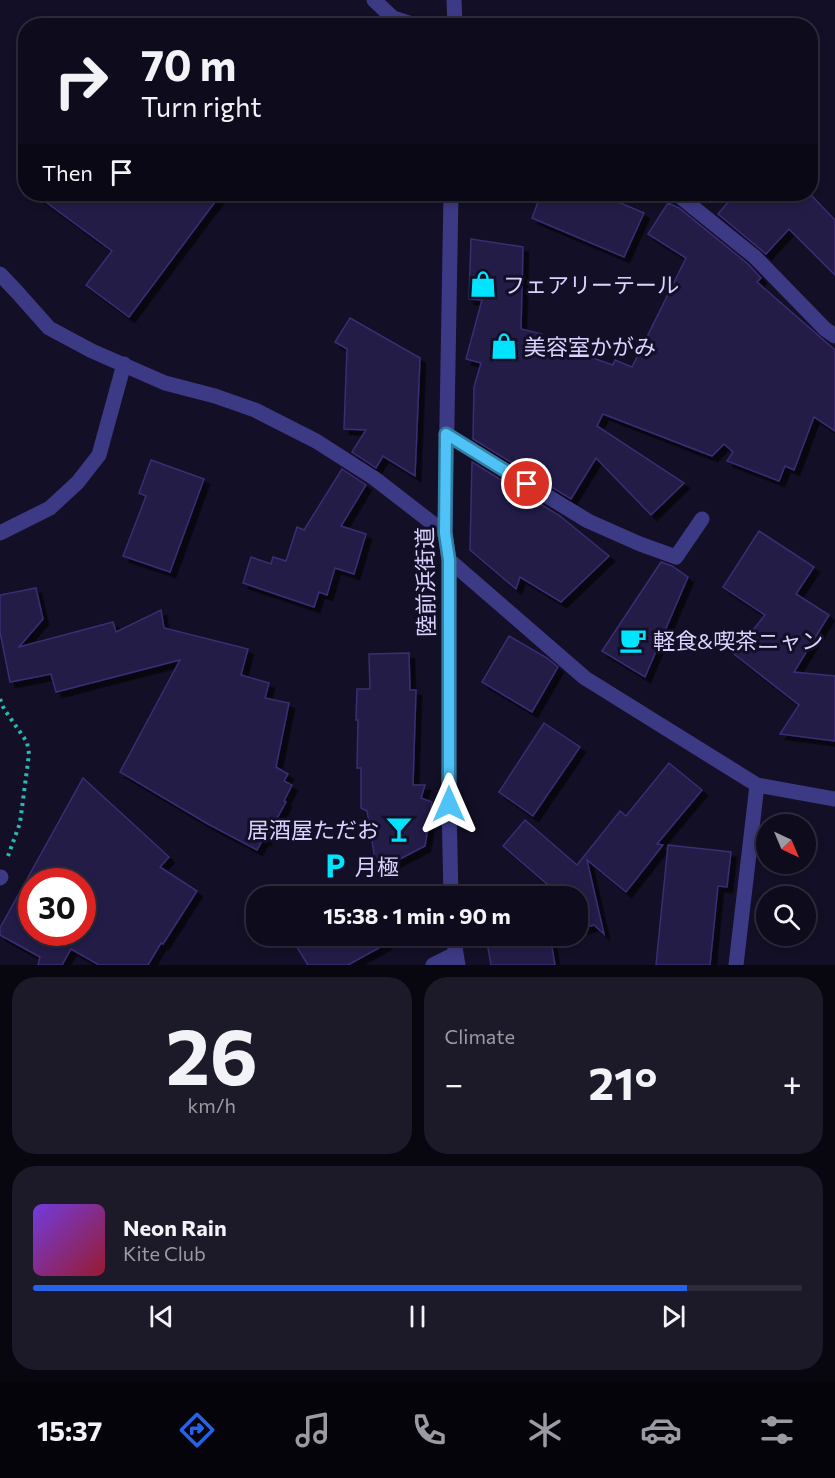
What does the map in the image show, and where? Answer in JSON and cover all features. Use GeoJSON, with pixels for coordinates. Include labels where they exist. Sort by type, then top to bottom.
{"type":"FeatureCollection","features":[{"type":"Feature","properties":{"kind":"street"},"geometry":{"type":"LineString","coordinates":[[374,0],[393,18]]}},
{"type":"Feature","properties":{"kind":"street"},"geometry":{"type":"LineString","coordinates":[[454,0],[454,18]]}},
{"type":"Feature","properties":{"kind":"street","name":"陸前浜街道"},"geometry":{"type":"LineString","coordinates":[[451,201],[445,533],[449,560],[451,886]]}},
{"type":"Feature","properties":{"kind":"street"},"geometry":{"type":"LineString","coordinates":[[685,201],[755,257],[825,329],[835,336]]}},
{"type":"Feature","properties":{"kind":"street"},"geometry":{"type":"LineString","coordinates":[[0,274],[49,328],[92,351],[165,383],[215,396],[255,410],[316,441],[374,478],[445,533]]}},
{"type":"Feature","properties":{"kind":"street"},"geometry":{"type":"LineString","coordinates":[[0,533],[50,508],[78,482],[99,455],[124,364]]}},
{"type":"Feature","properties":{"kind":"street"},"geometry":{"type":"LineString","coordinates":[[446,434],[588,521],[676,557],[702,519]]}},
{"type":"Feature","properties":{"kind":"street"},"geometry":{"type":"LineString","coordinates":[[449,560],[585,678],[757,785],[835,799]]}},
{"type":"Feature","properties":{"kind":"street"},"geometry":{"type":"LineString","coordinates":[[736,965],[757,785]]}},
{"type":"Feature","properties":{"kind":"street"},"geometry":{"type":"LineString","coordinates":[[433,965],[457,960]]}},
{"type":"Feature","properties":{"kind":"path"},"geometry":{"type":"LineString","coordinates":[[0,699],[4,709],[27,742],[29,754],[20,823],[0,878]]}},
{"type":"Feature","properties":{"kind":"building"},"geometry":{"type":"Polygon","coordinates":[[[44,201],[216,201],[129,317],[86,285],[112,251],[44,201]]]}},
{"type":"Feature","properties":{"kind":"building"},"geometry":{"type":"Polygon","coordinates":[[[538,201],[616,201],[644,213],[624,257],[532,218],[538,201]]]}},
{"type":"Feature","properties":{"kind":"building"},"geometry":{"type":"Polygon","coordinates":[[[729,201],[817,201],[835,220],[835,275],[789,229],[766,254],[718,214],[729,201]]]}},
{"type":"Feature","properties":{"kind":"building"},"geometry":{"type":"Polygon","coordinates":[[[668,203],[679,208],[748,264],[761,278],[757,282],[835,350],[835,431],[814,417],[794,470],[785,466],[779,481],[727,461],[733,452],[724,444],[712,456],[603,414],[597,426],[684,483],[651,515],[596,458],[571,499],[473,439],[474,387],[481,363],[466,359],[482,300],[469,299],[471,239],[523,247],[521,329],[542,334],[541,340],[613,365],[615,360],[632,367],[686,258],[648,234],[668,203]]]}},
{"type":"Feature","properties":{"kind":"building"},"geometry":{"type":"Polygon","coordinates":[[[350,318],[420,358],[415,476],[383,456],[376,468],[352,452],[366,430],[344,429],[347,349],[335,342],[350,318]]]}},
{"type":"Feature","properties":{"kind":"building"},"geometry":{"type":"Polygon","coordinates":[[[151,460],[204,479],[170,572],[123,556],[146,496],[139,493],[151,460]]]}},
{"type":"Feature","properties":{"kind":"building"},"geometry":{"type":"Polygon","coordinates":[[[472,462],[560,516],[609,556],[561,602],[520,577],[516,589],[470,550],[472,462]]]}},
{"type":"Feature","properties":{"kind":"building"},"geometry":{"type":"Polygon","coordinates":[[[342,469],[366,485],[341,526],[366,534],[354,574],[335,568],[327,595],[319,592],[314,607],[243,583],[251,557],[271,564],[273,557],[286,561],[297,527],[304,530],[342,469]]]}},
{"type":"Feature","properties":{"kind":"building"},"geometry":{"type":"Polygon","coordinates":[[[759,531],[814,567],[796,594],[829,615],[794,672],[835,676],[835,741],[780,734],[799,705],[734,654],[765,615],[723,587],[759,531]]]}},
{"type":"Feature","properties":{"kind":"building"},"geometry":{"type":"Polygon","coordinates":[[[661,562],[672,566],[688,577],[645,677],[602,651],[661,562]]]}},
{"type":"Feature","properties":{"kind":"building"},"geometry":{"type":"Polygon","coordinates":[[[36,588],[43,619],[19,647],[113,622],[116,632],[161,610],[164,628],[248,649],[241,675],[269,683],[265,698],[289,703],[276,767],[288,774],[284,781],[292,785],[284,801],[286,802],[257,850],[120,772],[180,660],[56,692],[51,674],[10,682],[0,632],[0,595],[36,588]]]}},
{"type":"Feature","properties":{"kind":"building"},"geometry":{"type":"Polygon","coordinates":[[[509,636],[558,667],[532,712],[482,682],[509,636]]]}},
{"type":"Feature","properties":{"kind":"building"},"geometry":{"type":"Polygon","coordinates":[[[409,653],[410,690],[416,690],[413,785],[425,785],[421,798],[432,802],[425,846],[377,871],[367,811],[361,808],[361,768],[357,768],[357,689],[370,689],[369,654],[409,653]]]}},
{"type":"Feature","properties":{"kind":"building"},"geometry":{"type":"Polygon","coordinates":[[[544,723],[580,747],[533,816],[499,792],[544,723]]]}},
{"type":"Feature","properties":{"kind":"building"},"geometry":{"type":"Polygon","coordinates":[[[669,763],[702,790],[657,844],[663,845],[626,892],[587,860],[604,934],[594,925],[588,926],[588,886],[549,886],[503,846],[525,820],[577,865],[620,811],[626,816],[669,763]]]}},
{"type":"Feature","properties":{"kind":"building"},"geometry":{"type":"Polygon","coordinates":[[[83,778],[169,857],[160,867],[197,891],[148,965],[99,965],[71,949],[62,965],[38,965],[40,957],[20,946],[96,946],[96,868],[33,868],[83,778]]]}},
{"type":"Feature","properties":{"kind":"building"},"geometry":{"type":"Polygon","coordinates":[[[668,845],[731,852],[727,887],[718,886],[710,965],[656,965],[668,845]]]}},
{"type":"Feature","properties":{"kind":"building"},"geometry":{"type":"Polygon","coordinates":[[[18,895],[18,945],[0,935],[0,928],[18,895]]]}},
{"type":"Feature","properties":{"kind":"building"},"geometry":{"type":"Polygon","coordinates":[[[296,946],[382,946],[348,965],[308,965],[296,946]]]}},
{"type":"Feature","properties":{"kind":"building"},"geometry":{"type":"Polygon","coordinates":[[[488,946],[552,946],[555,965],[491,965],[488,946]]]}},
{"type":"Feature","properties":{"kind":"place","name":"フェアリーテール"},"geometry":{"type":"Point","coordinates":[483,284]}},
{"type":"Feature","properties":{"kind":"place","name":"美容室かがみ"},"geometry":{"type":"Point","coordinates":[504,346]}},
{"type":"Feature","properties":{"kind":"place","name":"軽食&喫茶ニャン"},"geometry":{"type":"Point","coordinates":[633,640]}},
{"type":"Feature","properties":{"kind":"place","name":"居酒屋ただお"},"geometry":{"type":"Point","coordinates":[399,829]}},
{"type":"Feature","properties":{"kind":"place","name":"月極"},"geometry":{"type":"Point","coordinates":[335,866]}},
{"type":"Feature","properties":{"kind":"route"},"geometry":{"type":"LineString","coordinates":[[449,804],[449,560],[445,533],[446,434],[527,484]]}}]}
